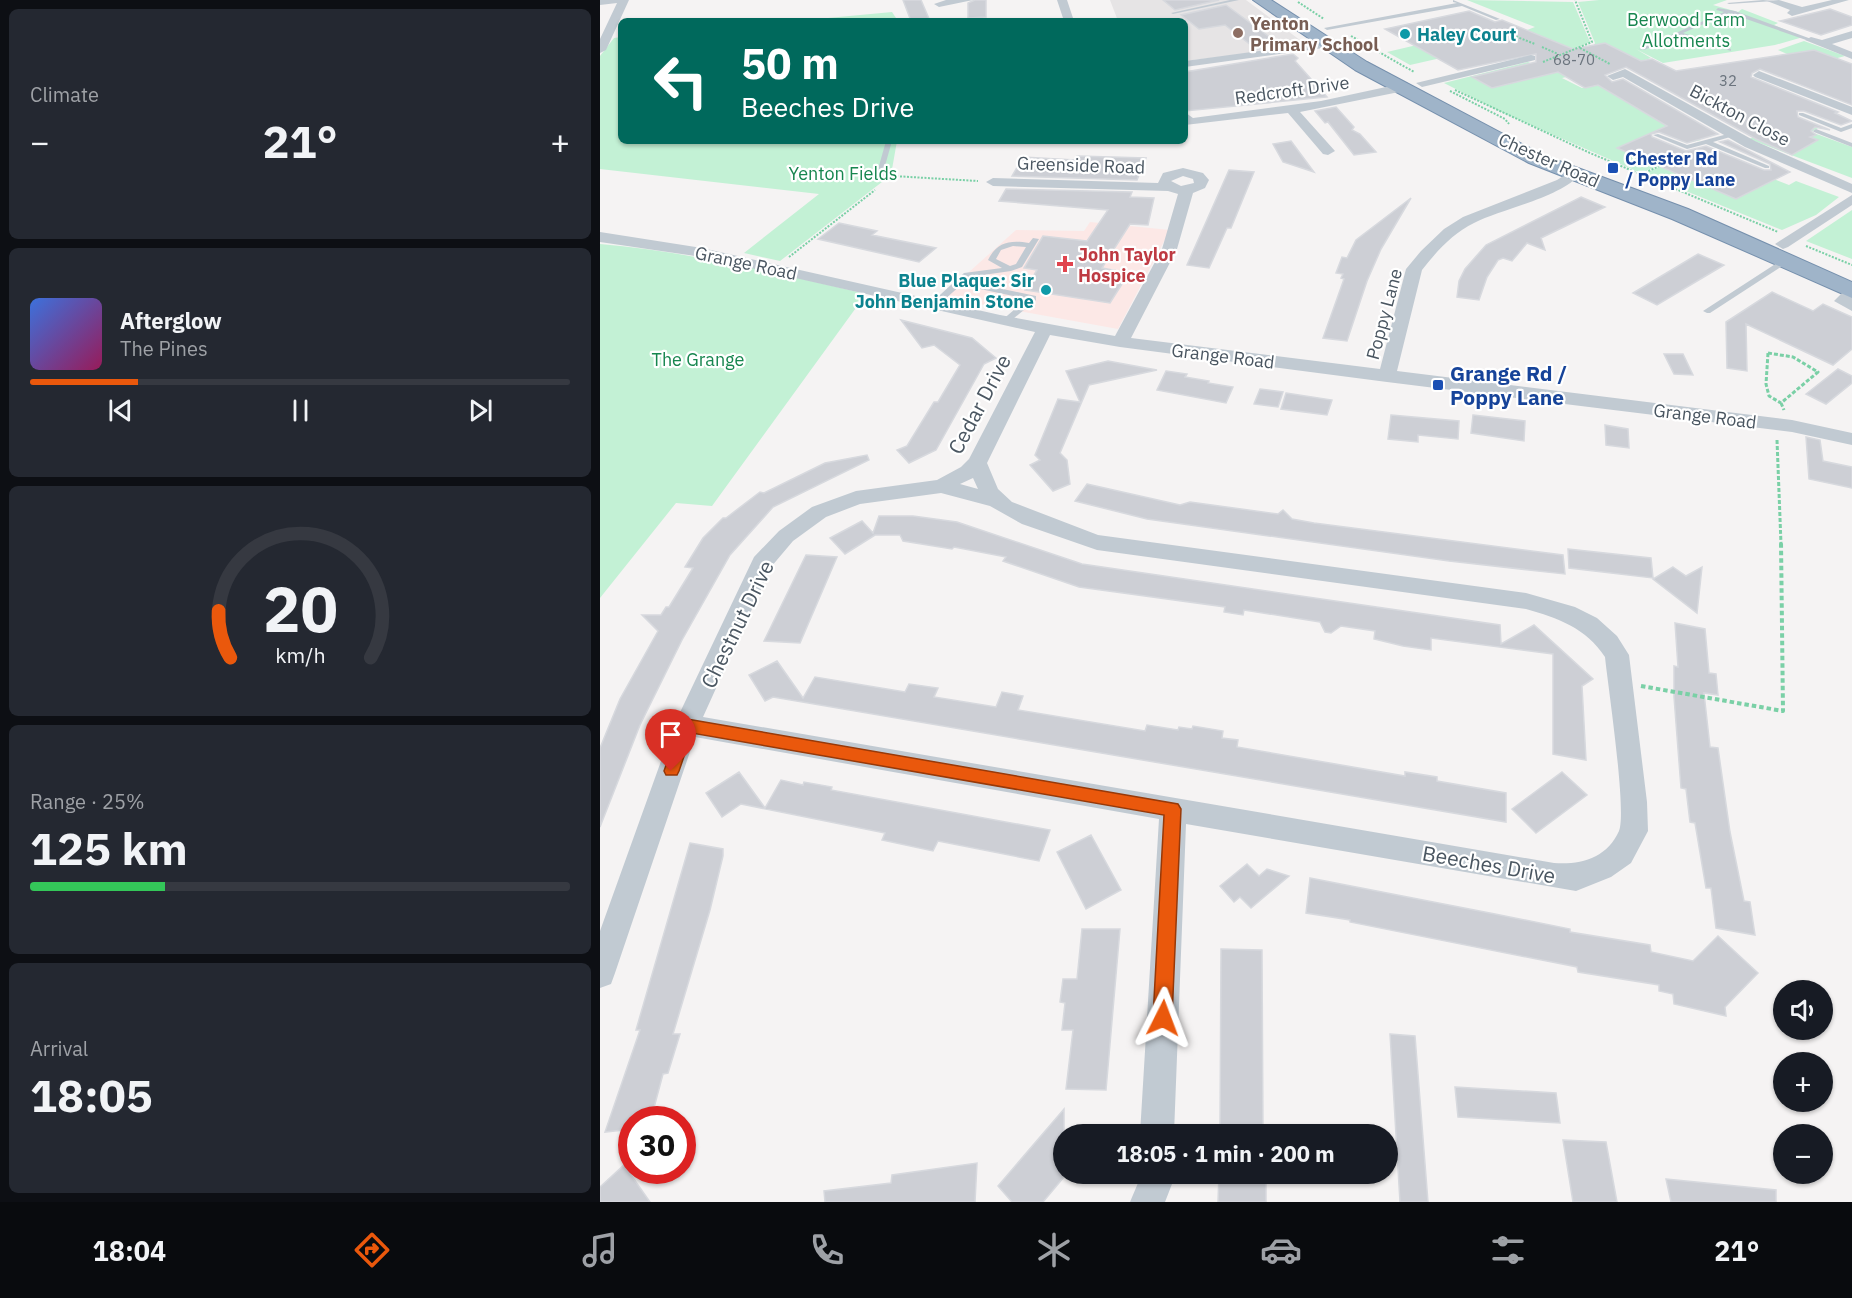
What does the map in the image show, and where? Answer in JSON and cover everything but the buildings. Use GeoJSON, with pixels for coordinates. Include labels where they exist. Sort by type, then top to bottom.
{"type":"FeatureCollection","features":[{"type":"Feature","properties":{"kind":"highway","name":"Chester Road"},"geometry":{"type":"LineString","coordinates":[[1261,0],[1430,82],[1514,129],[1546,143],[1643,194]]}},
{"type":"Feature","properties":{"kind":"highway","name":"Chester Road"},"geometry":{"type":"LineString","coordinates":[[1285,0],[1400,88],[1523,152],[1573,174],[1643,194],[1852,273]]}},
{"type":"Feature","properties":{"kind":"highway"},"geometry":{"type":"LineString","coordinates":[[1523,152],[1546,143]]}},
{"type":"Feature","properties":{"kind":"highway","name":"Chester Road"},"geometry":{"type":"LineString","coordinates":[[1786,249],[1852,291]]}},
{"type":"Feature","properties":{"kind":"street"},"geometry":{"type":"LineString","coordinates":[[600,2],[619,0]]}},
{"type":"Feature","properties":{"kind":"street"},"geometry":{"type":"LineString","coordinates":[[600,50],[624,0]]}},
{"type":"Feature","properties":{"kind":"street"},"geometry":{"type":"LineString","coordinates":[[940,6],[968,0]]}},
{"type":"Feature","properties":{"kind":"street"},"geometry":{"type":"LineString","coordinates":[[1062,0],[1068,18]]}},
{"type":"Feature","properties":{"kind":"street"},"geometry":{"type":"LineString","coordinates":[[1772,2],[1795,11],[1844,0]]}},
{"type":"Feature","properties":{"kind":"street"},"geometry":{"type":"LineString","coordinates":[[1188,63],[1327,33]]}},
{"type":"Feature","properties":{"kind":"street"},"geometry":{"type":"LineString","coordinates":[[1816,42],[1852,34]]}},
{"type":"Feature","properties":{"kind":"street"},"geometry":{"type":"LineString","coordinates":[[1816,42],[1852,56]]}},
{"type":"Feature","properties":{"kind":"street"},"geometry":{"type":"LineString","coordinates":[[1506,53],[1526,59]]}},
{"type":"Feature","properties":{"kind":"street"},"geometry":{"type":"LineString","coordinates":[[1430,82],[1526,59]]}},
{"type":"Feature","properties":{"kind":"street","name":"Bickton Close"},"geometry":{"type":"LineString","coordinates":[[1619,75],[1767,152],[1852,189]]}},
{"type":"Feature","properties":{"kind":"street"},"geometry":{"type":"LineString","coordinates":[[1759,75],[1852,111]]}},
{"type":"Feature","properties":{"kind":"street","name":"Redcroft Drive"},"geometry":{"type":"LineString","coordinates":[[1188,122],[1343,102],[1400,88]]}},
{"type":"Feature","properties":{"kind":"street"},"geometry":{"type":"LineString","coordinates":[[1292,110],[1322,153],[1343,149]]}},
{"type":"Feature","properties":{"kind":"street","name":"Poppy Lane"},"geometry":{"type":"LineString","coordinates":[[1387,377],[1414,269],[1426,254],[1449,232],[1468,220],[1562,183],[1573,174]]}},
{"type":"Feature","properties":{"kind":"street","name":"Greenside Road"},"geometry":{"type":"LineString","coordinates":[[993,182],[1168,187],[1186,190],[1184,215],[1155,280],[1120,342]]}},
{"type":"Feature","properties":{"kind":"street"},"geometry":{"type":"LineString","coordinates":[[1786,249],[1852,199]]}},
{"type":"Feature","properties":{"kind":"street","name":"Grange Road"},"geometry":{"type":"LineString","coordinates":[[600,237],[665,245],[1044,330],[1387,377],[1784,425],[1852,439]]}},
{"type":"Feature","properties":{"kind":"street"},"geometry":{"type":"LineString","coordinates":[[1852,291],[1842,301],[1852,306]]}},
{"type":"Feature","properties":{"kind":"street","name":"Cedar Drive"},"geometry":{"type":"LineString","coordinates":[[941,486],[968,472],[977,463],[1044,330]]}},
{"type":"Feature","properties":{"kind":"street"},"geometry":{"type":"LineString","coordinates":[[977,463],[984,481],[997,501]]}},
{"type":"Feature","properties":{"kind":"street","name":"Beeches Drive"},"geometry":{"type":"LineString","coordinates":[[687,726],[1576,878],[1601,868],[1621,854],[1634,831],[1634,802],[1617,655],[1606,636],[1566,612],[1526,602],[1097,542],[1063,531],[997,501],[941,486]]}},
{"type":"Feature","properties":{"kind":"street","name":"Chestnut Drive"},"geometry":{"type":"LineString","coordinates":[[600,973],[687,726],[762,563],[786,536],[819,512],[856,498],[891,491],[941,486]]}},
{"type":"Feature","properties":{"kind":"street"},"geometry":{"type":"LineString","coordinates":[[1157,1124],[1173,809]]}},
{"type":"Feature","properties":{"kind":"street"},"geometry":{"type":"LineString","coordinates":[[1147,1202],[1155,1184]]}},
{"type":"Feature","properties":{"kind":"lane"},"geometry":{"type":"LineString","coordinates":[[1173,14],[1237,0]]}},
{"type":"Feature","properties":{"kind":"lane"},"geometry":{"type":"LineString","coordinates":[[1452,0],[1498,19]]}},
{"type":"Feature","properties":{"kind":"lane"},"geometry":{"type":"LineString","coordinates":[[1728,3],[1772,2]]}},
{"type":"Feature","properties":{"kind":"lane"},"geometry":{"type":"LineString","coordinates":[[1327,33],[1462,4]]}},
{"type":"Feature","properties":{"kind":"lane"},"geometry":{"type":"LineString","coordinates":[[1718,9],[1816,42]]}},
{"type":"Feature","properties":{"kind":"lane"},"geometry":{"type":"LineString","coordinates":[[1642,49],[1728,12]]}},
{"type":"Feature","properties":{"kind":"lane"},"geometry":{"type":"LineString","coordinates":[[1679,33],[1729,50]]}},
{"type":"Feature","properties":{"kind":"lane"},"geometry":{"type":"LineString","coordinates":[[1801,114],[1841,130],[1852,126]]}},
{"type":"Feature","properties":{"kind":"lane"},"geometry":{"type":"LineString","coordinates":[[1816,131],[1852,144]]}},
{"type":"Feature","properties":{"kind":"lane"},"geometry":{"type":"LineString","coordinates":[[1656,135],[1688,147],[1735,134]]}},
{"type":"Feature","properties":{"kind":"lane"},"geometry":{"type":"LineString","coordinates":[[1705,141],[1767,167]]}},
{"type":"Feature","properties":{"kind":"lane"},"geometry":{"type":"LineString","coordinates":[[880,182],[888,144]]}},
{"type":"Feature","properties":{"kind":"lane"},"geometry":{"type":"LineString","coordinates":[[933,305],[967,275],[1011,269],[1019,265],[1033,242],[1009,243],[1000,247],[992,260],[1011,269]]}},
{"type":"Feature","properties":{"kind":"lane"},"geometry":{"type":"LineString","coordinates":[[1707,311],[1786,249]]}},
{"type":"Feature","properties":{"kind":"lane"},"geometry":{"type":"LineString","coordinates":[[959,282],[1032,298],[1005,321]]}},
{"type":"Feature","properties":{"kind":"path"},"geometry":{"type":"LineString","coordinates":[[1294,0],[1327,33],[1505,119],[1514,129]]}},
{"type":"Feature","properties":{"kind":"path"},"geometry":{"type":"LineString","coordinates":[[1526,59],[1541,63],[1592,42],[1575,0]]}},
{"type":"Feature","properties":{"kind":"path"},"geometry":{"type":"LineString","coordinates":[[1579,48],[1619,75]]}},
{"type":"Feature","properties":{"kind":"path"},"geometry":{"type":"LineString","coordinates":[[1430,82],[1772,229],[1786,249],[1852,265]]}},
{"type":"Feature","properties":{"kind":"path"},"geometry":{"type":"LineString","coordinates":[[892,176],[993,182]]}},
{"type":"Feature","properties":{"kind":"path"},"geometry":{"type":"LineString","coordinates":[[774,268],[880,182]]}},
{"type":"Feature","properties":{"kind":"path"},"geometry":{"type":"LineString","coordinates":[[1767,353],[1794,357],[1818,372],[1781,403],[1769,396],[1766,384],[1767,353]]}},
{"type":"Feature","properties":{"kind":"path"},"geometry":{"type":"LineString","coordinates":[[1621,682],[1784,711],[1781,661],[1784,425],[1781,403]]}},
{"type":"Feature","properties":{"kind":"shaded area","name":"Yenton Primary School"},"geometry":{"type":"Polygon","coordinates":[[[1110,0],[1246,0],[1308,46],[1188,61],[1188,18],[1117,18],[1110,0]]]}},
{"type":"Feature","properties":{"kind":"shaded area","name":"John Taylor Hospice"},"geometry":{"type":"Polygon","coordinates":[[[1090,222],[1170,230],[1118,329],[941,297],[1016,230],[1084,231],[1090,222]]]}},
{"type":"Feature","properties":{"kind":"green space"},"geometry":{"type":"Polygon","coordinates":[[[1467,0],[1573,2],[1590,42],[1566,52],[1527,30],[1535,27],[1467,0]]]}},
{"type":"Feature","properties":{"kind":"green space","name":"Berwood Farm Allotments"},"geometry":{"type":"Polygon","coordinates":[[[1727,0],[1713,5],[1738,12],[1742,9],[1778,23],[1774,25],[1803,37],[1775,45],[1663,63],[1636,49],[1651,58],[1639,62],[1594,45],[1578,2],[1727,0]]]}},
{"type":"Feature","properties":{"kind":"green space"},"geometry":{"type":"Polygon","coordinates":[[[892,12],[896,18],[828,18],[892,12]]]}},
{"type":"Feature","properties":{"kind":"green space"},"geometry":{"type":"Polygon","coordinates":[[[1468,33],[1454,55],[1410,65],[1387,52],[1468,33]]]}},
{"type":"Feature","properties":{"kind":"green space","name":"Yenton Fields"},"geometry":{"type":"Polygon","coordinates":[[[618,37],[618,144],[896,144],[891,175],[780,261],[744,253],[819,194],[600,169],[600,56],[614,38],[618,37]]]}},
{"type":"Feature","properties":{"kind":"green space"},"geometry":{"type":"Polygon","coordinates":[[[1804,41],[1845,56],[1812,65],[1778,50],[1804,41]]]}},
{"type":"Feature","properties":{"kind":"green space"},"geometry":{"type":"Polygon","coordinates":[[[1528,62],[1539,67],[1588,72],[1562,78],[1582,88],[1605,84],[1701,140],[1687,143],[1681,141],[1689,139],[1668,136],[1674,133],[1657,131],[1642,137],[1682,155],[1641,173],[1499,111],[1444,83],[1528,62]]]}},
{"type":"Feature","properties":{"kind":"green space"},"geometry":{"type":"Polygon","coordinates":[[[1794,119],[1818,128],[1811,132],[1852,147],[1852,178],[1749,139],[1794,119]]]}},
{"type":"Feature","properties":{"kind":"green space"},"geometry":{"type":"Polygon","coordinates":[[[1698,149],[1789,185],[1796,181],[1839,197],[1816,215],[1782,230],[1644,174],[1698,149]]]}},
{"type":"Feature","properties":{"kind":"green space"},"geometry":{"type":"Polygon","coordinates":[[[1852,210],[1852,259],[1806,241],[1852,210]]]}},
{"type":"Feature","properties":{"kind":"green space","name":"The Grange"},"geometry":{"type":"Polygon","coordinates":[[[600,244],[701,258],[866,294],[712,506],[676,503],[600,598],[600,244]]]}},
{"type":"Feature","properties":{"kind":"place","name":"Yenton Primary School"},"geometry":{"type":"Point","coordinates":[1238,33]}},
{"type":"Feature","properties":{"kind":"place","name":"Haley Court"},"geometry":{"type":"Point","coordinates":[1405,34]}},
{"type":"Feature","properties":{"kind":"place","name":"Chester Rd / Poppy Lane"},"geometry":{"type":"Point","coordinates":[1613,168]}},
{"type":"Feature","properties":{"kind":"place","name":"John Taylor Hospice"},"geometry":{"type":"Point","coordinates":[1065,264]}},
{"type":"Feature","properties":{"kind":"place","name":"Blue Plaque: Sir John Benjamin Stone"},"geometry":{"type":"Point","coordinates":[1046,290]}},
{"type":"Feature","properties":{"kind":"place","name":"Grange Rd / Poppy Lane"},"geometry":{"type":"Point","coordinates":[1438,385]}},
{"type":"Feature","properties":{"kind":"route"},"geometry":{"type":"LineString","coordinates":[[671,771],[687,726],[1173,809],[1163,1018]]}}]}
